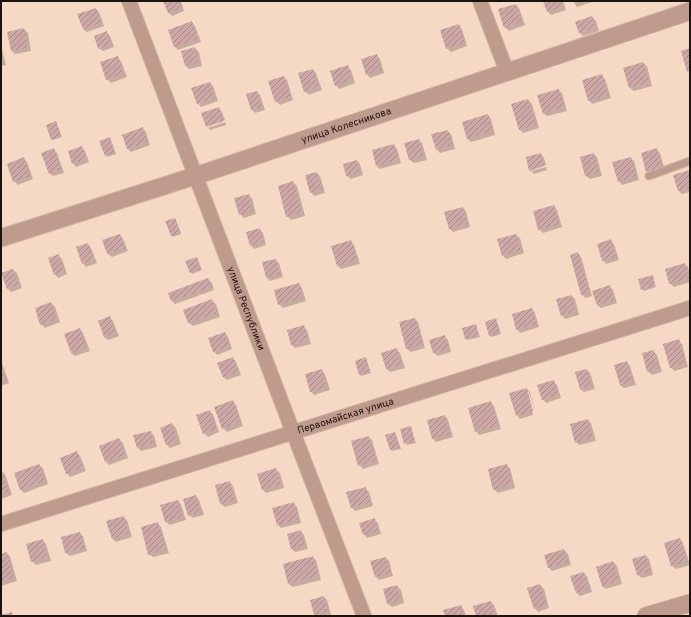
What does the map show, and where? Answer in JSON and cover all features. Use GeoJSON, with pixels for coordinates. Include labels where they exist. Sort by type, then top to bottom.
{"type":"FeatureCollection","features":[{"type":"Feature","properties":{"kind":"street","name":"улица Республики"},"geometry":{"type":"LineString","coordinates":[[129,1],[364,616]]}},
{"type":"Feature","properties":{"kind":"street"},"geometry":{"type":"LineString","coordinates":[[480,1],[507,72]]}},
{"type":"Feature","properties":{"kind":"street","name":"улица Колесникова"},"geometry":{"type":"LineString","coordinates":[[1,238],[195,176],[690,11]]}},
{"type":"Feature","properties":{"kind":"street","name":"Первомайская улица"},"geometry":{"type":"LineString","coordinates":[[1,524],[690,308]]}},
{"type":"Feature","properties":{"kind":"street"},"geometry":{"type":"LineString","coordinates":[[646,616],[690,603]]}},
{"type":"Feature","properties":{"kind":"lane"},"geometry":{"type":"LineString","coordinates":[[649,176],[690,161]]}},
{"type":"Feature","properties":{"kind":"building"},"geometry":{"type":"Polygon","coordinates":[[[163,1],[179,1],[182,8],[168,13],[163,1]]]}},
{"type":"Feature","properties":{"kind":"building"},"geometry":{"type":"Polygon","coordinates":[[[543,1],[561,1],[563,7],[547,12],[543,1]]]}},
{"type":"Feature","properties":{"kind":"building"},"geometry":{"type":"Polygon","coordinates":[[[516,4],[522,22],[504,28],[498,9],[516,4]]]}},
{"type":"Feature","properties":{"kind":"building"},"geometry":{"type":"Polygon","coordinates":[[[96,8],[101,23],[83,29],[77,14],[96,8]]]}},
{"type":"Feature","properties":{"kind":"building"},"geometry":{"type":"Polygon","coordinates":[[[592,16],[596,28],[579,33],[575,22],[592,16]]]}},
{"type":"Feature","properties":{"kind":"building"},"geometry":{"type":"Polygon","coordinates":[[[192,21],[198,39],[174,47],[168,30],[192,21]]]}},
{"type":"Feature","properties":{"kind":"building"},"geometry":{"type":"Polygon","coordinates":[[[459,24],[465,43],[446,49],[440,30],[459,24]]]}},
{"type":"Feature","properties":{"kind":"building"},"geometry":{"type":"Polygon","coordinates":[[[24,28],[28,48],[11,51],[7,32],[24,28]]]}},
{"type":"Feature","properties":{"kind":"building"},"geometry":{"type":"Polygon","coordinates":[[[107,31],[111,44],[98,49],[94,36],[107,31]]]}},
{"type":"Feature","properties":{"kind":"building"},"geometry":{"type":"Polygon","coordinates":[[[195,47],[199,63],[185,66],[181,51],[195,47]]]}},
{"type":"Feature","properties":{"kind":"building"},"geometry":{"type":"Polygon","coordinates":[[[690,48],[690,71],[687,72],[681,51],[690,48]]]}},
{"type":"Feature","properties":{"kind":"building"},"geometry":{"type":"Polygon","coordinates":[[[377,54],[381,70],[366,75],[361,59],[377,54]]]}},
{"type":"Feature","properties":{"kind":"building"},"geometry":{"type":"Polygon","coordinates":[[[118,56],[124,74],[106,80],[100,62],[118,56]]]}},
{"type":"Feature","properties":{"kind":"building"},"geometry":{"type":"Polygon","coordinates":[[[643,62],[649,83],[629,88],[623,68],[643,62]]]}},
{"type":"Feature","properties":{"kind":"building"},"geometry":{"type":"Polygon","coordinates":[[[348,65],[352,80],[335,86],[330,71],[348,65]]]}},
{"type":"Feature","properties":{"kind":"building"},"geometry":{"type":"Polygon","coordinates":[[[313,69],[319,87],[304,92],[298,73],[313,69]]]}},
{"type":"Feature","properties":{"kind":"building"},"geometry":{"type":"Polygon","coordinates":[[[602,74],[608,95],[588,101],[582,80],[602,74]]]}},
{"type":"Feature","properties":{"kind":"building"},"geometry":{"type":"Polygon","coordinates":[[[284,76],[291,97],[275,102],[268,81],[284,76]]]}},
{"type":"Feature","properties":{"kind":"building"},"geometry":{"type":"Polygon","coordinates":[[[210,82],[215,98],[197,104],[191,88],[210,82]]]}},
{"type":"Feature","properties":{"kind":"building"},"geometry":{"type":"Polygon","coordinates":[[[559,89],[564,107],[543,114],[537,95],[559,89]]]}},
{"type":"Feature","properties":{"kind":"building"},"geometry":{"type":"Polygon","coordinates":[[[257,91],[262,107],[251,110],[246,94],[257,91]]]}},
{"type":"Feature","properties":{"kind":"building"},"geometry":{"type":"Polygon","coordinates":[[[528,99],[536,125],[519,130],[511,104],[528,99]]]}},
{"type":"Feature","properties":{"kind":"building"},"geometry":{"type":"Polygon","coordinates":[[[219,107],[224,121],[206,127],[201,113],[219,107]]]}},
{"type":"Feature","properties":{"kind":"building"},"geometry":{"type":"Polygon","coordinates":[[[488,114],[493,131],[467,139],[462,122],[488,114]]]}},
{"type":"Feature","properties":{"kind":"building"},"geometry":{"type":"Polygon","coordinates":[[[56,121],[61,136],[51,140],[46,125],[56,121]]]}},
{"type":"Feature","properties":{"kind":"building"},"geometry":{"type":"Polygon","coordinates":[[[143,127],[148,142],[127,149],[122,135],[143,127]]]}},
{"type":"Feature","properties":{"kind":"building"},"geometry":{"type":"Polygon","coordinates":[[[448,130],[452,145],[436,150],[431,134],[448,130]]]}},
{"type":"Feature","properties":{"kind":"building"},"geometry":{"type":"Polygon","coordinates":[[[110,137],[115,152],[105,156],[99,141],[110,137]]]}},
{"type":"Feature","properties":{"kind":"building"},"geometry":{"type":"Polygon","coordinates":[[[419,139],[424,156],[409,160],[404,143],[419,139]]]}},
{"type":"Feature","properties":{"kind":"building"},"geometry":{"type":"Polygon","coordinates":[[[394,144],[398,160],[376,166],[372,150],[394,144]]]}},
{"type":"Feature","properties":{"kind":"building"},"geometry":{"type":"Polygon","coordinates":[[[82,146],[86,159],[72,164],[68,151],[82,146]]]}},
{"type":"Feature","properties":{"kind":"building"},"geometry":{"type":"Polygon","coordinates":[[[54,148],[61,169],[49,174],[41,153],[54,148]]]}},
{"type":"Feature","properties":{"kind":"building"},"geometry":{"type":"Polygon","coordinates":[[[657,148],[663,167],[646,172],[641,153],[657,148]]]}},
{"type":"Feature","properties":{"kind":"building"},"geometry":{"type":"Polygon","coordinates":[[[541,153],[544,166],[529,171],[526,157],[541,153]]]}},
{"type":"Feature","properties":{"kind":"building"},"geometry":{"type":"Polygon","coordinates":[[[594,153],[599,172],[585,176],[580,157],[594,153]]]}},
{"type":"Feature","properties":{"kind":"building"},"geometry":{"type":"Polygon","coordinates":[[[24,157],[31,176],[13,182],[7,164],[24,157]]]}},
{"type":"Feature","properties":{"kind":"building"},"geometry":{"type":"Polygon","coordinates":[[[631,157],[637,176],[618,182],[612,162],[631,157]]]}},
{"type":"Feature","properties":{"kind":"building"},"geometry":{"type":"Polygon","coordinates":[[[357,160],[360,172],[346,176],[343,164],[357,160]]]}},
{"type":"Feature","properties":{"kind":"building"},"geometry":{"type":"Polygon","coordinates":[[[690,170],[690,188],[678,191],[673,175],[690,170]]]}},
{"type":"Feature","properties":{"kind":"building"},"geometry":{"type":"Polygon","coordinates":[[[317,172],[322,189],[310,193],[305,175],[317,172]]]}},
{"type":"Feature","properties":{"kind":"building"},"geometry":{"type":"Polygon","coordinates":[[[293,181],[302,212],[286,217],[278,186],[293,181]]]}},
{"type":"Feature","properties":{"kind":"building"},"geometry":{"type":"Polygon","coordinates":[[[249,194],[253,211],[239,215],[234,198],[249,194]]]}},
{"type":"Feature","properties":{"kind":"building"},"geometry":{"type":"Polygon","coordinates":[[[554,205],[560,224],[538,230],[533,211],[554,205]]]}},
{"type":"Feature","properties":{"kind":"building"},"geometry":{"type":"Polygon","coordinates":[[[463,207],[467,224],[449,229],[444,212],[463,207]]]}},
{"type":"Feature","properties":{"kind":"building"},"geometry":{"type":"Polygon","coordinates":[[[175,218],[181,233],[171,236],[165,221],[175,218]]]}},
{"type":"Feature","properties":{"kind":"building"},"geometry":{"type":"Polygon","coordinates":[[[260,228],[263,242],[250,246],[246,232],[260,228]]]}},
{"type":"Feature","properties":{"kind":"building"},"geometry":{"type":"Polygon","coordinates":[[[120,234],[125,248],[107,254],[102,240],[120,234]]]}},
{"type":"Feature","properties":{"kind":"building"},"geometry":{"type":"Polygon","coordinates":[[[516,234],[521,250],[502,256],[497,239],[516,234]]]}},
{"type":"Feature","properties":{"kind":"building"},"geometry":{"type":"Polygon","coordinates":[[[611,239],[616,257],[602,261],[597,244],[611,239]]]}},
{"type":"Feature","properties":{"kind":"building"},"geometry":{"type":"Polygon","coordinates":[[[351,240],[357,260],[337,266],[331,246],[351,240]]]}},
{"type":"Feature","properties":{"kind":"building"},"geometry":{"type":"Polygon","coordinates":[[[88,243],[94,259],[82,264],[76,247],[88,243]]]}},
{"type":"Feature","properties":{"kind":"building"},"geometry":{"type":"Polygon","coordinates":[[[578,252],[589,293],[581,295],[570,255],[578,252]]]}},
{"type":"Feature","properties":{"kind":"building"},"geometry":{"type":"Polygon","coordinates":[[[59,254],[65,271],[54,275],[48,258],[59,254]]]}},
{"type":"Feature","properties":{"kind":"building"},"geometry":{"type":"Polygon","coordinates":[[[197,257],[201,269],[190,273],[185,261],[197,257]]]}},
{"type":"Feature","properties":{"kind":"building"},"geometry":{"type":"Polygon","coordinates":[[[276,259],[280,274],[266,278],[262,262],[276,259]]]}},
{"type":"Feature","properties":{"kind":"building"},"geometry":{"type":"Polygon","coordinates":[[[685,263],[689,278],[669,284],[665,269],[685,263]]]}},
{"type":"Feature","properties":{"kind":"building"},"geometry":{"type":"Polygon","coordinates":[[[13,269],[19,285],[7,289],[1,273],[13,269]]]}},
{"type":"Feature","properties":{"kind":"building"},"geometry":{"type":"Polygon","coordinates":[[[653,275],[655,286],[641,290],[638,279],[653,275]]]}},
{"type":"Feature","properties":{"kind":"building"},"geometry":{"type":"Polygon","coordinates":[[[208,278],[212,287],[171,301],[168,293],[208,278]]]}},
{"type":"Feature","properties":{"kind":"building"},"geometry":{"type":"Polygon","coordinates":[[[299,283],[303,298],[278,305],[274,290],[299,283]]]}},
{"type":"Feature","properties":{"kind":"building"},"geometry":{"type":"Polygon","coordinates":[[[610,285],[614,300],[597,305],[592,291],[610,285]]]}},
{"type":"Feature","properties":{"kind":"building"},"geometry":{"type":"Polygon","coordinates":[[[572,295],[576,311],[561,316],[556,299],[572,295]]]}},
{"type":"Feature","properties":{"kind":"building"},"geometry":{"type":"Polygon","coordinates":[[[212,299],[217,313],[188,323],[183,310],[212,299]]]}},
{"type":"Feature","properties":{"kind":"building"},"geometry":{"type":"Polygon","coordinates":[[[51,302],[57,319],[40,325],[35,308],[51,302]]]}},
{"type":"Feature","properties":{"kind":"building"},"geometry":{"type":"Polygon","coordinates":[[[532,308],[537,324],[516,330],[512,314],[532,308]]]}},
{"type":"Feature","properties":{"kind":"building"},"geometry":{"type":"Polygon","coordinates":[[[110,316],[116,333],[104,337],[98,321],[110,316]]]}},
{"type":"Feature","properties":{"kind":"building"},"geometry":{"type":"Polygon","coordinates":[[[415,318],[423,345],[406,349],[399,322],[415,318]]]}},
{"type":"Feature","properties":{"kind":"building"},"geometry":{"type":"Polygon","coordinates":[[[496,318],[500,333],[489,336],[485,322],[496,318]]]}},
{"type":"Feature","properties":{"kind":"building"},"geometry":{"type":"Polygon","coordinates":[[[476,324],[479,336],[465,339],[462,328],[476,324]]]}},
{"type":"Feature","properties":{"kind":"building"},"geometry":{"type":"Polygon","coordinates":[[[304,325],[308,340],[291,345],[287,330],[304,325]]]}},
{"type":"Feature","properties":{"kind":"building"},"geometry":{"type":"Polygon","coordinates":[[[80,328],[87,347],[71,353],[64,334],[80,328]]]}},
{"type":"Feature","properties":{"kind":"building"},"geometry":{"type":"Polygon","coordinates":[[[225,332],[230,346],[213,352],[208,338],[225,332]]]}},
{"type":"Feature","properties":{"kind":"building"},"geometry":{"type":"Polygon","coordinates":[[[445,335],[449,349],[433,353],[429,340],[445,335]]]}},
{"type":"Feature","properties":{"kind":"building"},"geometry":{"type":"Polygon","coordinates":[[[679,339],[686,363],[670,368],[663,344],[679,339]]]}},
{"type":"Feature","properties":{"kind":"building"},"geometry":{"type":"Polygon","coordinates":[[[397,348],[402,365],[386,369],[381,353],[397,348]]]}},
{"type":"Feature","properties":{"kind":"building"},"geometry":{"type":"Polygon","coordinates":[[[654,350],[659,368],[647,372],[642,353],[654,350]]]}},
{"type":"Feature","properties":{"kind":"building"},"geometry":{"type":"Polygon","coordinates":[[[233,357],[238,372],[223,377],[217,363],[233,357]]]}},
{"type":"Feature","properties":{"kind":"building"},"geometry":{"type":"Polygon","coordinates":[[[366,357],[370,372],[359,375],[355,361],[366,357]]]}},
{"type":"Feature","properties":{"kind":"building"},"geometry":{"type":"Polygon","coordinates":[[[627,361],[633,381],[620,385],[614,365],[627,361]]]}},
{"type":"Feature","properties":{"kind":"building"},"geometry":{"type":"Polygon","coordinates":[[[1,365],[6,379],[1,381],[1,365]]]}},
{"type":"Feature","properties":{"kind":"building"},"geometry":{"type":"Polygon","coordinates":[[[322,369],[327,387],[310,392],[305,374],[322,369]]]}},
{"type":"Feature","properties":{"kind":"building"},"geometry":{"type":"Polygon","coordinates":[[[587,369],[592,385],[580,389],[575,372],[587,369]]]}},
{"type":"Feature","properties":{"kind":"building"},"geometry":{"type":"Polygon","coordinates":[[[554,380],[558,395],[542,400],[537,385],[554,380]]]}},
{"type":"Feature","properties":{"kind":"building"},"geometry":{"type":"Polygon","coordinates":[[[527,388],[533,411],[516,416],[509,393],[527,388]]]}},
{"type":"Feature","properties":{"kind":"building"},"geometry":{"type":"Polygon","coordinates":[[[233,400],[241,422],[222,429],[214,407],[233,400]]]}},
{"type":"Feature","properties":{"kind":"building"},"geometry":{"type":"Polygon","coordinates":[[[491,401],[498,425],[475,432],[468,408],[491,401]]]}},
{"type":"Feature","properties":{"kind":"building"},"geometry":{"type":"Polygon","coordinates":[[[210,410],[217,429],[203,434],[196,415],[210,410]]]}},
{"type":"Feature","properties":{"kind":"building"},"geometry":{"type":"Polygon","coordinates":[[[445,415],[450,434],[432,439],[427,420],[445,415]]]}},
{"type":"Feature","properties":{"kind":"building"},"geometry":{"type":"Polygon","coordinates":[[[588,419],[593,437],[575,443],[570,424],[588,419]]]}},
{"type":"Feature","properties":{"kind":"building"},"geometry":{"type":"Polygon","coordinates":[[[172,423],[178,440],[166,445],[160,428],[172,423]]]}},
{"type":"Feature","properties":{"kind":"building"},"geometry":{"type":"Polygon","coordinates":[[[411,426],[415,441],[404,444],[400,429],[411,426]]]}},
{"type":"Feature","properties":{"kind":"building"},"geometry":{"type":"Polygon","coordinates":[[[151,431],[154,443],[137,448],[133,435],[151,431]]]}},
{"type":"Feature","properties":{"kind":"building"},"geometry":{"type":"Polygon","coordinates":[[[395,432],[400,448],[390,450],[385,435],[395,432]]]}},
{"type":"Feature","properties":{"kind":"building"},"geometry":{"type":"Polygon","coordinates":[[[369,436],[376,461],[358,466],[351,441],[369,436]]]}},
{"type":"Feature","properties":{"kind":"building"},"geometry":{"type":"Polygon","coordinates":[[[119,438],[125,455],[105,462],[99,446],[119,438]]]}},
{"type":"Feature","properties":{"kind":"building"},"geometry":{"type":"Polygon","coordinates":[[[77,451],[83,468],[66,474],[60,458],[77,451]]]}},
{"type":"Feature","properties":{"kind":"building"},"geometry":{"type":"Polygon","coordinates":[[[39,464],[46,481],[20,490],[14,473],[39,464]]]}},
{"type":"Feature","properties":{"kind":"building"},"geometry":{"type":"Polygon","coordinates":[[[507,464],[512,484],[493,490],[488,469],[507,464]]]}},
{"type":"Feature","properties":{"kind":"building"},"geometry":{"type":"Polygon","coordinates":[[[276,468],[281,485],[262,490],[257,474],[276,468]]]}},
{"type":"Feature","properties":{"kind":"building"},"geometry":{"type":"Polygon","coordinates":[[[1,469],[9,491],[1,495],[1,469]]]}},
{"type":"Feature","properties":{"kind":"building"},"geometry":{"type":"Polygon","coordinates":[[[230,481],[235,500],[220,504],[215,485],[230,481]]]}},
{"type":"Feature","properties":{"kind":"building"},"geometry":{"type":"Polygon","coordinates":[[[366,487],[370,503],[351,508],[346,492],[366,487]]]}},
{"type":"Feature","properties":{"kind":"building"},"geometry":{"type":"Polygon","coordinates":[[[196,495],[201,512],[188,516],[183,499],[196,495]]]}},
{"type":"Feature","properties":{"kind":"building"},"geometry":{"type":"Polygon","coordinates":[[[178,500],[183,517],[165,522],[160,505],[178,500]]]}},
{"type":"Feature","properties":{"kind":"building"},"geometry":{"type":"Polygon","coordinates":[[[294,502],[299,519],[277,525],[272,508],[294,502]]]}},
{"type":"Feature","properties":{"kind":"building"},"geometry":{"type":"Polygon","coordinates":[[[124,516],[129,534],[112,539],[106,521],[124,516]]]}},
{"type":"Feature","properties":{"kind":"building"},"geometry":{"type":"Polygon","coordinates":[[[375,518],[378,531],[363,535],[359,523],[375,518]]]}},
{"type":"Feature","properties":{"kind":"building"},"geometry":{"type":"Polygon","coordinates":[[[158,522],[166,549],[148,555],[141,527],[158,522]]]}},
{"type":"Feature","properties":{"kind":"building"},"geometry":{"type":"Polygon","coordinates":[[[301,530],[305,546],[291,549],[287,534],[301,530]]]}},
{"type":"Feature","properties":{"kind":"building"},"geometry":{"type":"Polygon","coordinates":[[[80,532],[85,548],[65,553],[61,537],[80,532]]]}},
{"type":"Feature","properties":{"kind":"building"},"geometry":{"type":"Polygon","coordinates":[[[680,538],[687,562],[671,566],[664,543],[680,538]]]}},
{"type":"Feature","properties":{"kind":"building"},"geometry":{"type":"Polygon","coordinates":[[[43,539],[48,557],[31,562],[26,544],[43,539]]]}},
{"type":"Feature","properties":{"kind":"building"},"geometry":{"type":"Polygon","coordinates":[[[564,549],[568,562],[548,568],[544,555],[564,549]]]}},
{"type":"Feature","properties":{"kind":"building"},"geometry":{"type":"Polygon","coordinates":[[[7,552],[14,578],[1,581],[1,554],[7,552]]]}},
{"type":"Feature","properties":{"kind":"building"},"geometry":{"type":"Polygon","coordinates":[[[646,555],[651,571],[637,575],[632,559],[646,555]]]}},
{"type":"Feature","properties":{"kind":"building"},"geometry":{"type":"Polygon","coordinates":[[[313,556],[318,576],[288,584],[283,564],[313,556]]]}},
{"type":"Feature","properties":{"kind":"building"},"geometry":{"type":"Polygon","coordinates":[[[386,557],[391,573],[375,577],[370,561],[386,557]]]}},
{"type":"Feature","properties":{"kind":"building"},"geometry":{"type":"Polygon","coordinates":[[[613,561],[619,581],[602,586],[596,567],[613,561]]]}},
{"type":"Feature","properties":{"kind":"building"},"geometry":{"type":"Polygon","coordinates":[[[584,572],[589,589],[576,593],[570,576],[584,572]]]}},
{"type":"Feature","properties":{"kind":"building"},"geometry":{"type":"Polygon","coordinates":[[[540,584],[547,605],[534,609],[527,588],[540,584]]]}},
{"type":"Feature","properties":{"kind":"building"},"geometry":{"type":"Polygon","coordinates":[[[397,585],[402,600],[387,604],[383,589],[397,585]]]}},
{"type":"Feature","properties":{"kind":"building"},"geometry":{"type":"Polygon","coordinates":[[[324,596],[328,611],[314,615],[310,600],[324,596]]]}},
{"type":"Feature","properties":{"kind":"building"},"geometry":{"type":"Polygon","coordinates":[[[491,601],[496,616],[476,616],[473,606],[491,601]]]}},
{"type":"Feature","properties":{"kind":"building"},"geometry":{"type":"Polygon","coordinates":[[[461,605],[464,616],[445,616],[443,610],[461,605]]]}},
{"type":"Feature","properties":{"kind":"building"},"geometry":{"type":"Polygon","coordinates":[[[12,612],[13,616],[1,616],[1,615],[12,612]]]}}]}
